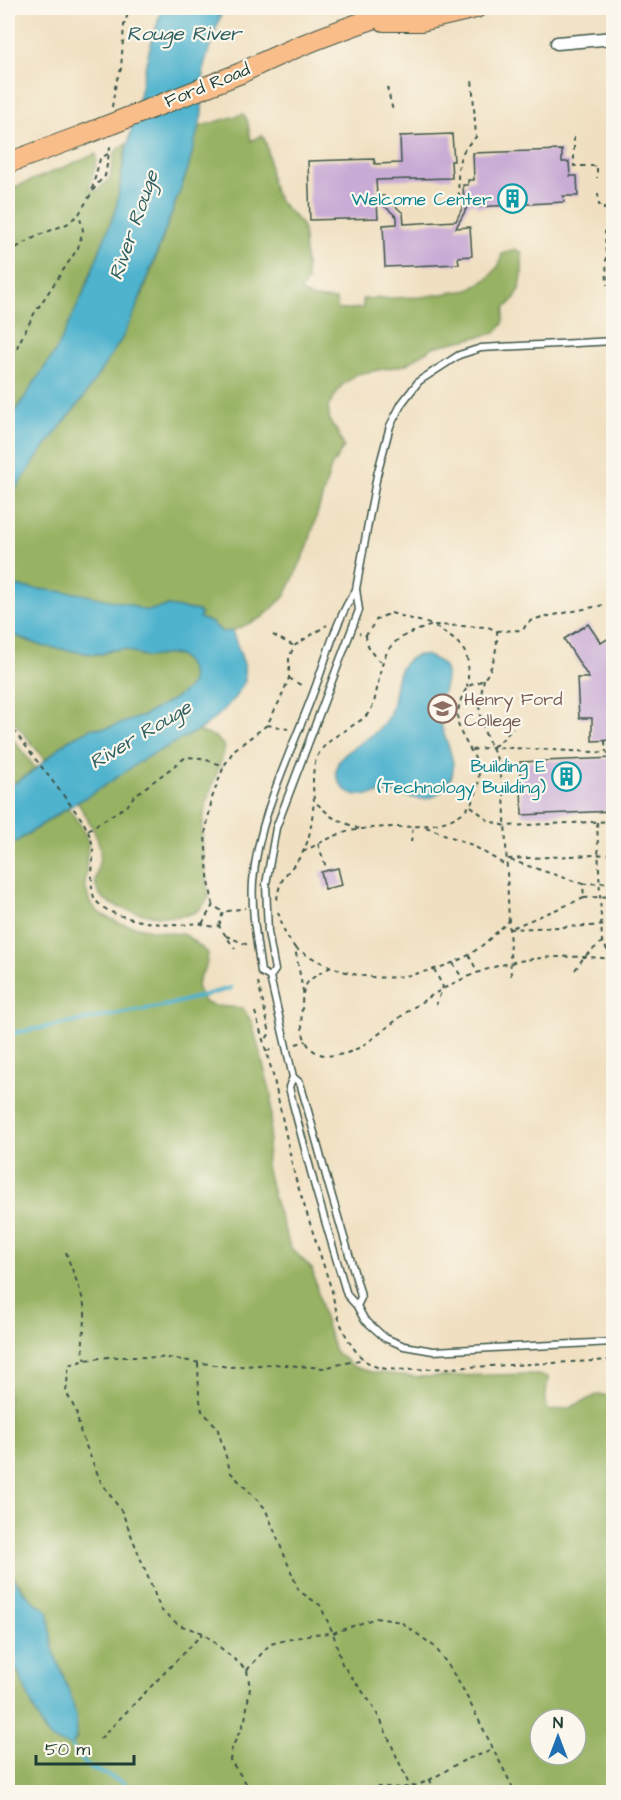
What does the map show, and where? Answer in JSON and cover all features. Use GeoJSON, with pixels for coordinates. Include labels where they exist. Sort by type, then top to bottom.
{"type":"FeatureCollection","features":[{"type":"Feature","properties":{"kind":"main road","name":"Ford Road"},"geometry":{"type":"LineString","coordinates":[[8,163],[241,73],[278,54],[364,21],[406,8]]}},
{"type":"Feature","properties":{"kind":"main road"},"geometry":{"type":"LineString","coordinates":[[364,21],[421,21],[476,8]]}},
{"type":"Feature","properties":{"kind":"street"},"geometry":{"type":"LineString","coordinates":[[556,43],[579,39],[614,38]]}},
{"type":"Feature","properties":{"kind":"lane"},"geometry":{"type":"LineString","coordinates":[[614,341],[481,348],[459,355],[419,381],[402,403],[390,426],[377,475],[356,589],[359,609],[276,828],[266,884],[268,932],[274,970],[270,978],[293,1077],[290,1087],[315,1188],[347,1295],[357,1306],[364,1319],[385,1338],[404,1346],[433,1351],[614,1342]]}},
{"type":"Feature","properties":{"kind":"lane"},"geometry":{"type":"LineString","coordinates":[[270,978],[261,972],[253,883],[264,824],[345,606],[356,589]]}},
{"type":"Feature","properties":{"kind":"lane"},"geometry":{"type":"LineString","coordinates":[[293,1077],[300,1083],[360,1292],[361,1298],[357,1306]]}},
{"type":"Feature","properties":{"kind":"path"},"geometry":{"type":"LineString","coordinates":[[459,197],[457,166],[460,154],[476,137],[472,78]]}},
{"type":"Feature","properties":{"kind":"path"},"geometry":{"type":"LineString","coordinates":[[387,87],[393,111]]}},
{"type":"Feature","properties":{"kind":"path"},"geometry":{"type":"LineString","coordinates":[[574,138],[574,166],[597,166],[597,178]]}},
{"type":"Feature","properties":{"kind":"path"},"geometry":{"type":"LineString","coordinates":[[92,191],[100,159],[109,153]]}},
{"type":"Feature","properties":{"kind":"path"},"geometry":{"type":"LineString","coordinates":[[598,193],[599,205],[604,205],[604,210]]}},
{"type":"Feature","properties":{"kind":"path"},"geometry":{"type":"LineString","coordinates":[[8,374],[18,345],[34,314],[78,248],[83,230],[79,214]]}},
{"type":"Feature","properties":{"kind":"path"},"geometry":{"type":"LineString","coordinates":[[605,230],[607,285]]}},
{"type":"Feature","properties":{"kind":"path"},"geometry":{"type":"LineString","coordinates":[[608,302],[608,319],[614,319]]}},
{"type":"Feature","properties":{"kind":"path"},"geometry":{"type":"LineString","coordinates":[[381,662],[373,655],[366,635],[376,619],[391,613],[433,625],[488,627],[496,631],[523,630],[527,623],[534,620],[614,605],[611,614],[614,622]]}},
{"type":"Feature","properties":{"kind":"path"},"geometry":{"type":"LineString","coordinates":[[201,924],[213,905],[205,835],[212,798],[224,766],[234,750],[267,725],[289,678],[289,658],[294,646],[324,625],[333,625]]}},
{"type":"Feature","properties":{"kind":"path"},"geometry":{"type":"LineString","coordinates":[[303,852],[311,826],[317,756],[322,747],[370,712],[375,700],[381,662],[396,640],[433,625]]}},
{"type":"Feature","properties":{"kind":"path"},"geometry":{"type":"LineString","coordinates":[[433,625],[459,643],[467,654],[470,668],[467,687],[460,701],[458,721],[465,741],[472,750],[479,767],[476,796],[471,806],[453,818],[426,826],[360,829],[318,844],[303,852],[288,870],[281,881],[277,907],[285,933],[295,948],[303,991],[300,1026],[306,1041],[321,1055],[331,1057],[348,1053],[443,987],[477,971],[510,962],[547,957],[613,959]]}},
{"type":"Feature","properties":{"kind":"path"},"geometry":{"type":"LineString","coordinates":[[496,631],[496,652],[484,679],[478,705],[484,731],[502,775],[504,791],[511,977]]}},
{"type":"Feature","properties":{"kind":"path"},"geometry":{"type":"LineString","coordinates":[[356,632],[366,635]]}},
{"type":"Feature","properties":{"kind":"path"},"geometry":{"type":"LineString","coordinates":[[273,634],[294,646]]}},
{"type":"Feature","properties":{"kind":"path"},"geometry":{"type":"LineString","coordinates":[[289,678],[314,691]]}},
{"type":"Feature","properties":{"kind":"path"},"geometry":{"type":"LineString","coordinates":[[467,687],[484,679]]}},
{"type":"Feature","properties":{"kind":"path"},"geometry":{"type":"LineString","coordinates":[[8,723],[83,821],[93,852],[93,896],[104,907],[114,913],[143,922],[219,926]]}},
{"type":"Feature","properties":{"kind":"path"},"geometry":{"type":"LineString","coordinates":[[267,725],[298,733]]}},
{"type":"Feature","properties":{"kind":"path"},"geometry":{"type":"LineString","coordinates":[[491,747],[498,744],[513,728]]}},
{"type":"Feature","properties":{"kind":"path"},"geometry":{"type":"LineString","coordinates":[[605,741],[606,752]]}},
{"type":"Feature","properties":{"kind":"path"},"geometry":{"type":"LineString","coordinates":[[472,750],[491,747],[614,753]]}},
{"type":"Feature","properties":{"kind":"path"},"geometry":{"type":"LineString","coordinates":[[87,830],[120,811],[134,796],[186,757],[201,758],[224,766]]}},
{"type":"Feature","properties":{"kind":"path"},"geometry":{"type":"LineString","coordinates":[[504,791],[521,790]]}},
{"type":"Feature","properties":{"kind":"path"},"geometry":{"type":"LineString","coordinates":[[314,801],[332,817],[360,829]]}},
{"type":"Feature","properties":{"kind":"path"},"geometry":{"type":"LineString","coordinates":[[471,806],[489,821],[506,826],[614,821]]}},
{"type":"Feature","properties":{"kind":"path"},"geometry":{"type":"LineString","coordinates":[[597,822],[602,942],[613,959]]}},
{"type":"Feature","properties":{"kind":"path"},"geometry":{"type":"LineString","coordinates":[[411,842],[413,826]]}},
{"type":"Feature","properties":{"kind":"path"},"geometry":{"type":"LineString","coordinates":[[426,826],[472,845],[507,866]]}},
{"type":"Feature","properties":{"kind":"path"},"geometry":{"type":"LineString","coordinates":[[318,844],[327,870]]}},
{"type":"Feature","properties":{"kind":"path"},"geometry":{"type":"LineString","coordinates":[[507,859],[614,854]]}},
{"type":"Feature","properties":{"kind":"path"},"geometry":{"type":"LineString","coordinates":[[507,859],[583,884],[614,882]]}},
{"type":"Feature","properties":{"kind":"path"},"geometry":{"type":"LineString","coordinates":[[583,884],[584,898]]}},
{"type":"Feature","properties":{"kind":"path"},"geometry":{"type":"LineString","coordinates":[[509,929],[584,898],[614,896]]}},
{"type":"Feature","properties":{"kind":"path"},"geometry":{"type":"LineString","coordinates":[[213,905],[223,912],[248,907]]}},
{"type":"Feature","properties":{"kind":"path"},"geometry":{"type":"LineString","coordinates":[[219,926],[223,912]]}},
{"type":"Feature","properties":{"kind":"path"},"geometry":{"type":"LineString","coordinates":[[295,948],[331,967],[365,978],[400,977],[453,963],[469,955],[508,921]]}},
{"type":"Feature","properties":{"kind":"path"},"geometry":{"type":"LineString","coordinates":[[509,929],[614,925]]}},
{"type":"Feature","properties":{"kind":"path"},"geometry":{"type":"LineString","coordinates":[[219,926],[235,949]]}},
{"type":"Feature","properties":{"kind":"path"},"geometry":{"type":"LineString","coordinates":[[226,936],[250,947]]}},
{"type":"Feature","properties":{"kind":"path"},"geometry":{"type":"LineString","coordinates":[[575,970],[584,957],[602,942]]}},
{"type":"Feature","properties":{"kind":"path"},"geometry":{"type":"LineString","coordinates":[[469,955],[477,971]]}},
{"type":"Feature","properties":{"kind":"path"},"geometry":{"type":"LineString","coordinates":[[453,963],[462,978]]}},
{"type":"Feature","properties":{"kind":"path"},"geometry":{"type":"LineString","coordinates":[[303,991],[308,982],[331,967]]}},
{"type":"Feature","properties":{"kind":"path"},"geometry":{"type":"LineString","coordinates":[[434,969],[443,987],[436,1005]]}},
{"type":"Feature","properties":{"kind":"path"},"geometry":{"type":"LineString","coordinates":[[258,979],[270,1033],[264,1042]]}},
{"type":"Feature","properties":{"kind":"path"},"geometry":{"type":"LineString","coordinates":[[255,1012],[295,1177],[332,1291],[335,1310],[344,1332],[357,1353],[377,1367],[406,1370],[614,1360]]}},
{"type":"Feature","properties":{"kind":"path"},"geometry":{"type":"LineString","coordinates":[[296,1044],[306,1041]]}},
{"type":"Feature","properties":{"kind":"path"},"geometry":{"type":"LineString","coordinates":[[266,1051],[275,1049]]}},
{"type":"Feature","properties":{"kind":"path"},"geometry":{"type":"LineString","coordinates":[[66,1252],[85,1312],[82,1338],[86,1360]]}},
{"type":"Feature","properties":{"kind":"path"},"geometry":{"type":"LineString","coordinates":[[244,1792],[246,1782],[230,1760],[232,1748],[245,1720],[250,1688],[247,1670],[203,1633],[179,1625],[161,1610],[122,1512],[94,1470],[81,1434],[76,1411],[66,1392],[69,1365],[108,1357],[140,1357],[229,1367],[274,1364],[323,1368],[364,1359]]}},
{"type":"Feature","properties":{"kind":"path"},"geometry":{"type":"LineString","coordinates":[[198,1363],[202,1411],[217,1427],[231,1473],[265,1508],[299,1591],[320,1605],[333,1633],[342,1664],[381,1720],[410,1787]]}},
{"type":"Feature","properties":{"kind":"path"},"geometry":{"type":"LineString","coordinates":[[247,1670],[270,1644],[312,1634],[333,1633],[376,1618],[401,1622],[435,1647],[448,1665],[463,1689],[515,1792]]}},
{"type":"Feature","properties":{"kind":"path"},"geometry":{"type":"LineString","coordinates":[[100,1739],[203,1633]]}},
{"type":"Feature","properties":{"kind":"path"},"geometry":{"type":"LineString","coordinates":[[359,1792],[365,1788],[378,1786],[390,1789],[410,1787],[426,1782],[465,1760],[482,1756],[493,1749]]}},
{"type":"Feature","properties":{"kind":"path"},"geometry":{"type":"LineString","coordinates":[[430,1779],[434,1792]]}},
{"type":"Feature","properties":{"kind":"green space"},"geometry":{"type":"Polygon","coordinates":[[[243,114],[247,119],[251,141],[262,135],[265,141],[276,196],[303,227],[307,282],[300,291],[313,298],[336,300],[338,310],[363,308],[363,299],[421,297],[469,290],[489,278],[499,265],[502,254],[515,249],[522,253],[521,283],[519,291],[505,308],[503,324],[495,333],[433,347],[405,365],[357,374],[341,386],[328,407],[330,422],[344,447],[331,467],[307,549],[285,596],[263,617],[232,631],[222,632],[212,623],[199,618],[198,611],[168,606],[146,611],[127,604],[76,593],[19,587],[8,583],[8,500],[41,452],[83,398],[121,340],[144,291],[188,169],[198,127],[243,114]]]}},
{"type":"Feature","properties":{"kind":"green space"},"geometry":{"type":"Polygon","coordinates":[[[126,144],[116,209],[77,308],[57,349],[8,422],[8,190],[96,154],[97,161],[89,188],[97,191],[110,178],[115,152],[126,144]]]}},
{"type":"Feature","properties":{"kind":"green space"},"geometry":{"type":"Polygon","coordinates":[[[8,633],[42,646],[92,654],[124,649],[147,657],[172,654],[186,662],[191,671],[192,682],[189,688],[177,697],[143,716],[107,728],[93,728],[68,740],[45,760],[8,714],[8,633]]]}},
{"type":"Feature","properties":{"kind":"green space"},"geometry":{"type":"Polygon","coordinates":[[[197,731],[215,737],[225,747],[203,820],[203,853],[209,897],[197,911],[188,915],[160,916],[116,906],[105,900],[96,887],[100,847],[77,802],[144,759],[197,731]]]}},
{"type":"Feature","properties":{"kind":"green space"},"geometry":{"type":"Polygon","coordinates":[[[8,733],[36,769],[8,787],[8,733]]]}},
{"type":"Feature","properties":{"kind":"green space"},"geometry":{"type":"Polygon","coordinates":[[[68,808],[82,827],[88,842],[85,886],[90,903],[99,913],[119,923],[186,935],[208,953],[206,967],[197,986],[204,1002],[215,1006],[243,1008],[252,1023],[271,1094],[271,1121],[266,1166],[274,1199],[290,1247],[312,1269],[335,1351],[354,1367],[372,1372],[418,1377],[531,1374],[548,1377],[545,1402],[549,1411],[569,1408],[599,1394],[613,1397],[613,1792],[11,1792],[8,1788],[8,1673],[17,1671],[44,1732],[71,1746],[77,1739],[77,1728],[63,1674],[54,1653],[49,1632],[50,1621],[45,1608],[30,1599],[9,1570],[8,847],[68,808]]]}},
{"type":"Feature","properties":{"kind":"water"},"geometry":{"type":"Polygon","coordinates":[[[162,8],[223,8],[204,65],[202,114],[188,169],[134,314],[121,340],[83,398],[41,452],[8,500],[8,422],[57,349],[83,294],[116,209],[149,51],[162,8]]]}},
{"type":"Feature","properties":{"kind":"water","name":"River Rouge"},"geometry":{"type":"Polygon","coordinates":[[[8,584],[76,593],[128,604],[146,611],[168,606],[198,611],[201,615],[199,618],[212,623],[222,632],[232,631],[244,664],[245,681],[221,713],[202,728],[144,759],[8,847],[8,787],[30,774],[68,740],[93,728],[107,728],[143,716],[177,697],[192,682],[191,671],[186,662],[172,654],[147,657],[124,649],[92,654],[42,646],[8,633],[8,584]]]}},
{"type":"Feature","properties":{"kind":"water"},"geometry":{"type":"Polygon","coordinates":[[[418,655],[436,660],[445,671],[446,677],[439,714],[453,765],[448,784],[439,793],[425,799],[390,793],[355,795],[350,793],[341,785],[336,768],[343,756],[375,733],[384,723],[392,709],[398,673],[402,666],[418,655]]]}},
{"type":"Feature","properties":{"kind":"water"},"geometry":{"type":"Polygon","coordinates":[[[8,1563],[13,1577],[22,1590],[49,1613],[53,1646],[75,1713],[76,1737],[71,1746],[55,1741],[49,1736],[18,1671],[8,1673],[8,1563]]]}},
{"type":"Feature","properties":{"kind":"building","name":"Welcome Center"},"geometry":{"type":"Polygon","coordinates":[[[452,134],[454,161],[451,161],[452,178],[376,180],[377,196],[384,196],[403,213],[404,224],[456,221],[464,204],[463,185],[468,185],[468,180],[474,180],[473,153],[562,150],[562,162],[569,162],[570,176],[577,176],[578,196],[563,196],[564,202],[476,207],[476,203],[469,204],[456,228],[470,227],[472,256],[458,257],[459,264],[385,267],[383,225],[397,224],[397,217],[381,203],[377,203],[378,218],[310,220],[308,161],[374,159],[375,164],[401,163],[400,136],[452,134]]]}},
{"type":"Feature","properties":{"kind":"building","name":"Building E (Technology Building)"},"geometry":{"type":"Polygon","coordinates":[[[588,624],[601,643],[614,635],[614,740],[592,741],[592,718],[579,718],[577,678],[589,678],[564,639],[588,624]]]}},
{"type":"Feature","properties":{"kind":"building","name":"Building E (Technology Building)"},"geometry":{"type":"Polygon","coordinates":[[[614,758],[614,811],[522,815],[520,762],[614,758]]]}},
{"type":"Feature","properties":{"kind":"building"},"geometry":{"type":"Polygon","coordinates":[[[338,868],[342,885],[325,889],[321,872],[338,868]]]}},
{"type":"Feature","properties":{"kind":"waterway"},"geometry":{"type":"LineString","coordinates":[[8,1034],[168,1005],[231,988]]}},
{"type":"Feature","properties":{"kind":"waterway"},"geometry":{"type":"LineString","coordinates":[[71,1746],[87,1766],[122,1782],[132,1792]]}},
{"type":"Feature","properties":{"kind":"place","name":"Welcome Center"},"geometry":{"type":"Point","coordinates":[513,199]}},
{"type":"Feature","properties":{"kind":"place","name":"Henry Ford College"},"geometry":{"type":"Point","coordinates":[443,709]}},
{"type":"Feature","properties":{"kind":"place","name":"Building E (Technology Building)"},"geometry":{"type":"Point","coordinates":[567,776]}},
{"type":"Feature","properties":{"kind":"water label","name":"Rouge River"},"geometry":{"type":"Point","coordinates":[184,33]}}]}
